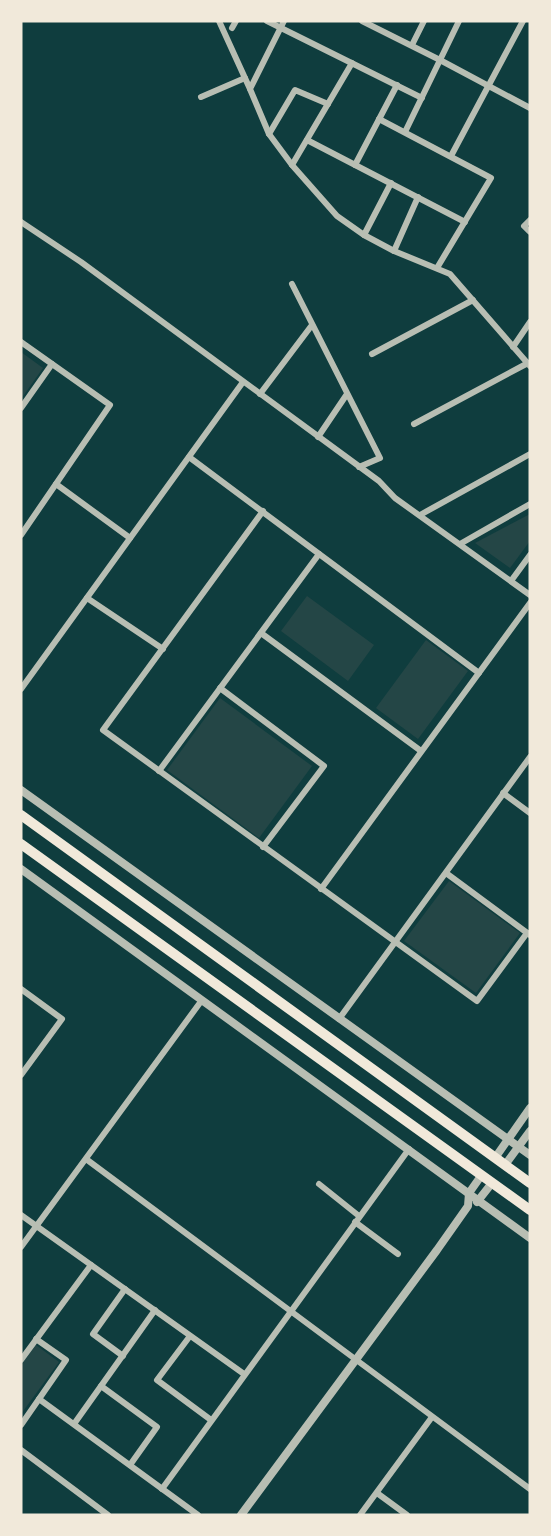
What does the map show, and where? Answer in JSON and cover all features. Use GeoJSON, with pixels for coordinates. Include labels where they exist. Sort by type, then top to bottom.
{"type":"FeatureCollection","features":[{"type":"Feature","properties":{"kind":"highway"},"geometry":{"type":"LineString","coordinates":[[21,815],[530,1184]]}},
{"type":"Feature","properties":{"kind":"highway"},"geometry":{"type":"LineString","coordinates":[[21,844],[530,1210]]}},
{"type":"Feature","properties":{"kind":"street"},"geometry":{"type":"LineString","coordinates":[[219,21],[269,134],[292,165],[337,216],[364,235],[394,251],[450,274],[529,365],[414,424]]}},
{"type":"Feature","properties":{"kind":"street"},"geometry":{"type":"LineString","coordinates":[[232,28],[236,21]]}},
{"type":"Feature","properties":{"kind":"street"},"geometry":{"type":"LineString","coordinates":[[267,21],[422,98]]}},
{"type":"Feature","properties":{"kind":"street"},"geometry":{"type":"LineString","coordinates":[[250,88],[284,21]]}},
{"type":"Feature","properties":{"kind":"street"},"geometry":{"type":"LineString","coordinates":[[363,21],[530,108]]}},
{"type":"Feature","properties":{"kind":"street"},"geometry":{"type":"LineString","coordinates":[[412,45],[424,21]]}},
{"type":"Feature","properties":{"kind":"street"},"geometry":{"type":"LineString","coordinates":[[405,132],[459,21]]}},
{"type":"Feature","properties":{"kind":"street"},"geometry":{"type":"LineString","coordinates":[[452,156],[523,21]]}},
{"type":"Feature","properties":{"kind":"street"},"geometry":{"type":"LineString","coordinates":[[292,165],[352,63]]}},
{"type":"Feature","properties":{"kind":"street"},"geometry":{"type":"LineString","coordinates":[[201,97],[245,78]]}},
{"type":"Feature","properties":{"kind":"street"},"geometry":{"type":"LineString","coordinates":[[355,165],[397,85]]}},
{"type":"Feature","properties":{"kind":"street"},"geometry":{"type":"LineString","coordinates":[[269,134],[295,90],[328,104]]}},
{"type":"Feature","properties":{"kind":"street"},"geometry":{"type":"LineString","coordinates":[[379,118],[491,178],[437,268]]}},
{"type":"Feature","properties":{"kind":"street"},"geometry":{"type":"LineString","coordinates":[[307,140],[465,222]]}},
{"type":"Feature","properties":{"kind":"street"},"geometry":{"type":"LineString","coordinates":[[364,235],[391,183]]}},
{"type":"Feature","properties":{"kind":"street"},"geometry":{"type":"LineString","coordinates":[[394,251],[418,197]]}},
{"type":"Feature","properties":{"kind":"street"},"geometry":{"type":"LineString","coordinates":[[530,220],[524,226],[530,232]]}},
{"type":"Feature","properties":{"kind":"street"},"geometry":{"type":"LineString","coordinates":[[21,222],[81,262],[379,481],[395,498],[530,595]]}},
{"type":"Feature","properties":{"kind":"street"},"geometry":{"type":"LineString","coordinates":[[292,284],[380,458],[359,467]]}},
{"type":"Feature","properties":{"kind":"street"},"geometry":{"type":"LineString","coordinates":[[372,354],[473,300]]}},
{"type":"Feature","properties":{"kind":"street"},"geometry":{"type":"LineString","coordinates":[[513,347],[530,322]]}},
{"type":"Feature","properties":{"kind":"street"},"geometry":{"type":"LineString","coordinates":[[260,394],[312,324]]}},
{"type":"Feature","properties":{"kind":"street"},"geometry":{"type":"LineString","coordinates":[[21,342],[110,405],[21,535]]}},
{"type":"Feature","properties":{"kind":"street"},"geometry":{"type":"LineString","coordinates":[[21,408],[52,364]]}},
{"type":"Feature","properties":{"kind":"street"},"geometry":{"type":"LineString","coordinates":[[21,689],[243,382]]}},
{"type":"Feature","properties":{"kind":"street"},"geometry":{"type":"LineString","coordinates":[[318,437],[347,394]]}},
{"type":"Feature","properties":{"kind":"street"},"geometry":{"type":"LineString","coordinates":[[420,515],[530,454]]}},
{"type":"Feature","properties":{"kind":"street"},"geometry":{"type":"LineString","coordinates":[[189,457],[479,673]]}},
{"type":"Feature","properties":{"kind":"street"},"geometry":{"type":"LineString","coordinates":[[56,484],[130,538]]}},
{"type":"Feature","properties":{"kind":"street"},"geometry":{"type":"LineString","coordinates":[[460,544],[530,504]]}},
{"type":"Feature","properties":{"kind":"street"},"geometry":{"type":"LineString","coordinates":[[262,511],[103,730],[477,1001],[529,934],[446,873]]}},
{"type":"Feature","properties":{"kind":"street"},"geometry":{"type":"LineString","coordinates":[[159,771],[319,554]]}},
{"type":"Feature","properties":{"kind":"street"},"geometry":{"type":"LineString","coordinates":[[511,581],[530,555]]}},
{"type":"Feature","properties":{"kind":"street"},"geometry":{"type":"LineString","coordinates":[[87,598],[162,649]]}},
{"type":"Feature","properties":{"kind":"street"},"geometry":{"type":"LineString","coordinates":[[321,889],[530,603]]}},
{"type":"Feature","properties":{"kind":"street"},"geometry":{"type":"LineString","coordinates":[[261,633],[421,751]]}},
{"type":"Feature","properties":{"kind":"street"},"geometry":{"type":"LineString","coordinates":[[21,674],[28,680]]}},
{"type":"Feature","properties":{"kind":"street"},"geometry":{"type":"LineString","coordinates":[[220,688],[324,766],[263,847]]}},
{"type":"Feature","properties":{"kind":"street"},"geometry":{"type":"LineString","coordinates":[[339,1019],[530,757]]}},
{"type":"Feature","properties":{"kind":"street"},"geometry":{"type":"LineString","coordinates":[[21,790],[530,1155]]}},
{"type":"Feature","properties":{"kind":"street"},"geometry":{"type":"LineString","coordinates":[[503,794],[530,813]]}},
{"type":"Feature","properties":{"kind":"street"},"geometry":{"type":"LineString","coordinates":[[21,869],[530,1238]]}},
{"type":"Feature","properties":{"kind":"street"},"geometry":{"type":"LineString","coordinates":[[21,989],[63,1019],[21,1075]]}},
{"type":"Feature","properties":{"kind":"street"},"geometry":{"type":"LineString","coordinates":[[21,1247],[202,1000]]}},
{"type":"Feature","properties":{"kind":"street"},"geometry":{"type":"LineString","coordinates":[[495,1158],[530,1108]]}},
{"type":"Feature","properties":{"kind":"street"},"geometry":{"type":"LineString","coordinates":[[505,1165],[530,1131]]}},
{"type":"Feature","properties":{"kind":"street"},"geometry":{"type":"LineString","coordinates":[[162,1489],[409,1149]]}},
{"type":"Feature","properties":{"kind":"street"},"geometry":{"type":"LineString","coordinates":[[86,1159],[530,1489]]}},
{"type":"Feature","properties":{"kind":"street"},"geometry":{"type":"LineString","coordinates":[[468,1206],[469,1193],[482,1176]]}},
{"type":"Feature","properties":{"kind":"street"},"geometry":{"type":"LineString","coordinates":[[241,1515],[468,1206],[480,1201],[492,1183]]}},
{"type":"Feature","properties":{"kind":"street"},"geometry":{"type":"LineString","coordinates":[[319,1184],[398,1254]]}},
{"type":"Feature","properties":{"kind":"street"},"geometry":{"type":"LineString","coordinates":[[21,1215],[244,1374]]}},
{"type":"Feature","properties":{"kind":"street"},"geometry":{"type":"LineString","coordinates":[[21,1360],[91,1265]]}},
{"type":"Feature","properties":{"kind":"street"},"geometry":{"type":"LineString","coordinates":[[123,1356],[93,1334],[125,1289]]}},
{"type":"Feature","properties":{"kind":"street"},"geometry":{"type":"LineString","coordinates":[[74,1424],[155,1310]]}},
{"type":"Feature","properties":{"kind":"street"},"geometry":{"type":"LineString","coordinates":[[190,1335],[157,1380],[211,1420]]}},
{"type":"Feature","properties":{"kind":"street"},"geometry":{"type":"LineString","coordinates":[[21,1425],[66,1360],[36,1339]]}},
{"type":"Feature","properties":{"kind":"street"},"geometry":{"type":"LineString","coordinates":[[101,1386],[157,1427],[130,1465]]}},
{"type":"Feature","properties":{"kind":"street"},"geometry":{"type":"LineString","coordinates":[[39,1399],[198,1515]]}},
{"type":"Feature","properties":{"kind":"street"},"geometry":{"type":"LineString","coordinates":[[360,1515],[432,1417]]}},
{"type":"Feature","properties":{"kind":"street"},"geometry":{"type":"LineString","coordinates":[[21,1450],[108,1515]]}},
{"type":"Feature","properties":{"kind":"street"},"geometry":{"type":"LineString","coordinates":[[377,1493],[407,1515]]}},
{"type":"Feature","properties":{"kind":"shaded area"},"geometry":{"type":"Polygon","coordinates":[[[21,352],[43,368],[21,399],[21,352]]]}},
{"type":"Feature","properties":{"kind":"shaded area"},"geometry":{"type":"Polygon","coordinates":[[[530,514],[530,541],[510,568],[475,543],[530,514]]]}},
{"type":"Feature","properties":{"kind":"shaded area"},"geometry":{"type":"Polygon","coordinates":[[[307,596],[374,645],[348,681],[281,631],[307,596]]]}},
{"type":"Feature","properties":{"kind":"shaded area"},"geometry":{"type":"Polygon","coordinates":[[[426,640],[468,671],[418,739],[376,708],[426,640]]]}},
{"type":"Feature","properties":{"kind":"shaded area"},"geometry":{"type":"Polygon","coordinates":[[[220,698],[312,766],[259,838],[167,770],[220,698]]]}},
{"type":"Feature","properties":{"kind":"shaded area"},"geometry":{"type":"Polygon","coordinates":[[[449,881],[520,933],[476,993],[404,941],[449,881]]]}},
{"type":"Feature","properties":{"kind":"shaded area"},"geometry":{"type":"Polygon","coordinates":[[[36,1345],[59,1362],[21,1414],[21,1365],[36,1345]]]}}]}
